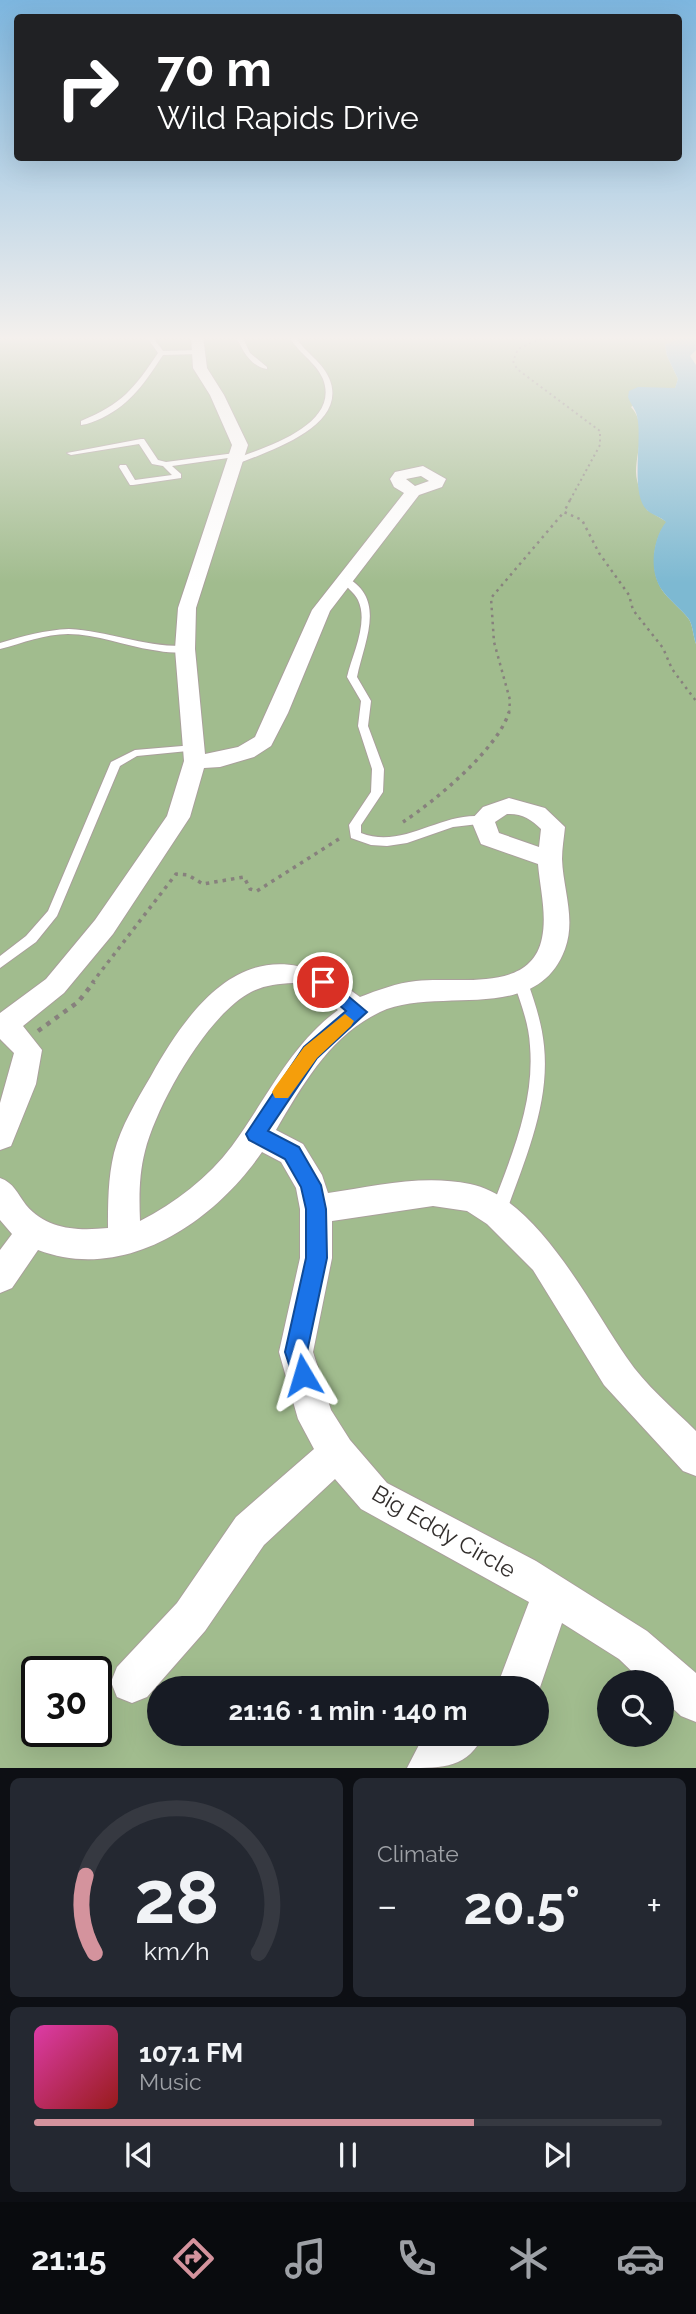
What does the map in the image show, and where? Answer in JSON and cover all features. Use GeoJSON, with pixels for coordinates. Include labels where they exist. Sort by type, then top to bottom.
{"type":"FeatureCollection","features":[{"type":"Feature","properties":{"kind":"street"},"geometry":{"type":"LineString","coordinates":[[0,1137],[21,1086],[27,1062],[28,1049],[9,1031],[55,986],[104,927],[178,817],[195,755],[185,649],[187,608],[240,444],[228,419]]}},
{"type":"Feature","properties":{"kind":"street"},"geometry":{"type":"LineString","coordinates":[[195,755],[220,760],[246,752],[263,741],[278,713],[321,610],[413,492]]}},
{"type":"Feature","properties":{"kind":"street"},"geometry":{"type":"LineString","coordinates":[[0,1192],[30,1233],[40,1239],[108,1245],[148,1236],[226,1177],[310,1052],[339,1024],[389,996],[426,990],[478,991],[521,983],[536,971],[552,950],[557,922],[550,859],[553,827],[542,814],[513,805],[500,807],[483,820],[489,838],[550,859]]}},
{"type":"Feature","properties":{"kind":"street"},"geometry":{"type":"LineString","coordinates":[[124,1241],[123,1190],[133,1142],[179,1047],[211,1007],[247,981],[271,974],[293,974],[323,982],[358,1012]]}},
{"type":"Feature","properties":{"kind":"street","name":"Big Eddy Circle"},"geometry":{"type":"LineString","coordinates":[[256,1134],[292,1153],[311,1185],[316,1209],[316,1258],[296,1352],[316,1419],[337,1453],[374,1496],[552,1594],[633,1645],[696,1701]]}},
{"type":"Feature","properties":{"kind":"street"},"geometry":{"type":"LineString","coordinates":[[316,1209],[433,1192],[473,1198],[498,1214],[545,1259],[616,1373],[696,1458]]}},
{"type":"Feature","properties":{"kind":"street"},"geometry":{"type":"LineString","coordinates":[[0,1277],[30,1233]]}},
{"type":"Feature","properties":{"kind":"street"},"geometry":{"type":"LineString","coordinates":[[132,1682],[191,1617],[250,1531],[337,1453]]}},
{"type":"Feature","properties":{"kind":"street"},"geometry":{"type":"LineString","coordinates":[[524,1676],[552,1594]]}},
{"type":"Feature","properties":{"kind":"street"},"geometry":{"type":"LineString","coordinates":[[429,1768],[436,1756],[448,1746]]}},
{"type":"Feature","properties":{"kind":"lane"},"geometry":{"type":"LineString","coordinates":[[84,423],[94,419]]}},
{"type":"Feature","properties":{"kind":"lane"},"geometry":{"type":"LineString","coordinates":[[71,453],[142,441],[155,461],[166,464],[234,458],[301,431],[316,419]]}},
{"type":"Feature","properties":{"kind":"lane"},"geometry":{"type":"LineString","coordinates":[[123,467],[133,483],[178,475],[166,464]]}},
{"type":"Feature","properties":{"kind":"lane"},"geometry":{"type":"LineString","coordinates":[[344,579],[362,597],[365,606],[365,625],[352,677],[366,701],[363,726],[378,769],[377,792],[358,818],[354,831],[358,837],[366,839],[403,840],[459,821],[483,820]]}},
{"type":"Feature","properties":{"kind":"lane"},"geometry":{"type":"LineString","coordinates":[[0,646],[65,631],[92,633],[151,650],[185,649]]}},
{"type":"Feature","properties":{"kind":"lane"},"geometry":{"type":"LineString","coordinates":[[0,963],[31,939],[53,913],[115,764],[135,753],[195,755]]}},
{"type":"Feature","properties":{"kind":"lane"},"geometry":{"type":"LineString","coordinates":[[498,1214],[539,1083],[534,1014],[521,983]]}},
{"type":"Feature","properties":{"kind":"path"},"geometry":{"type":"LineString","coordinates":[[399,824],[417,816],[459,775],[508,719],[511,706],[500,669],[490,610],[491,598],[564,512],[600,445],[601,437],[594,424],[586,419]]}},
{"type":"Feature","properties":{"kind":"path"},"geometry":{"type":"LineString","coordinates":[[564,512],[582,520],[599,553],[629,596],[640,622],[663,648],[672,669],[696,701]]}},
{"type":"Feature","properties":{"kind":"path"},"geometry":{"type":"LineString","coordinates":[[9,1031],[78,1002],[176,874],[188,875],[203,884],[244,877],[250,889],[257,891],[354,831]]}},
{"type":"Feature","properties":{"kind":"green space"},"geometry":{"type":"Polygon","coordinates":[[[0,419],[638,419],[640,438],[636,472],[639,486],[647,510],[667,522],[658,537],[654,555],[655,574],[662,590],[690,621],[696,644],[696,1768],[0,1768],[0,419]]]}},
{"type":"Feature","properties":{"kind":"water"},"geometry":{"type":"Polygon","coordinates":[[[637,419],[696,419],[696,644],[690,621],[662,590],[655,574],[655,546],[666,522],[648,511],[639,493],[637,419]]]}},
{"type":"Feature","properties":{"kind":"slow traffic"},"geometry":{"type":"LineString","coordinates":[[281,1092],[310,1052],[345,1021]]}},
{"type":"Feature","properties":{"kind":"route"},"geometry":{"type":"LineString","coordinates":[[303,1375],[296,1352],[316,1258],[316,1209],[311,1185],[292,1153],[256,1134],[310,1052],[339,1024],[358,1012],[343,996],[323,982]]}}]}
